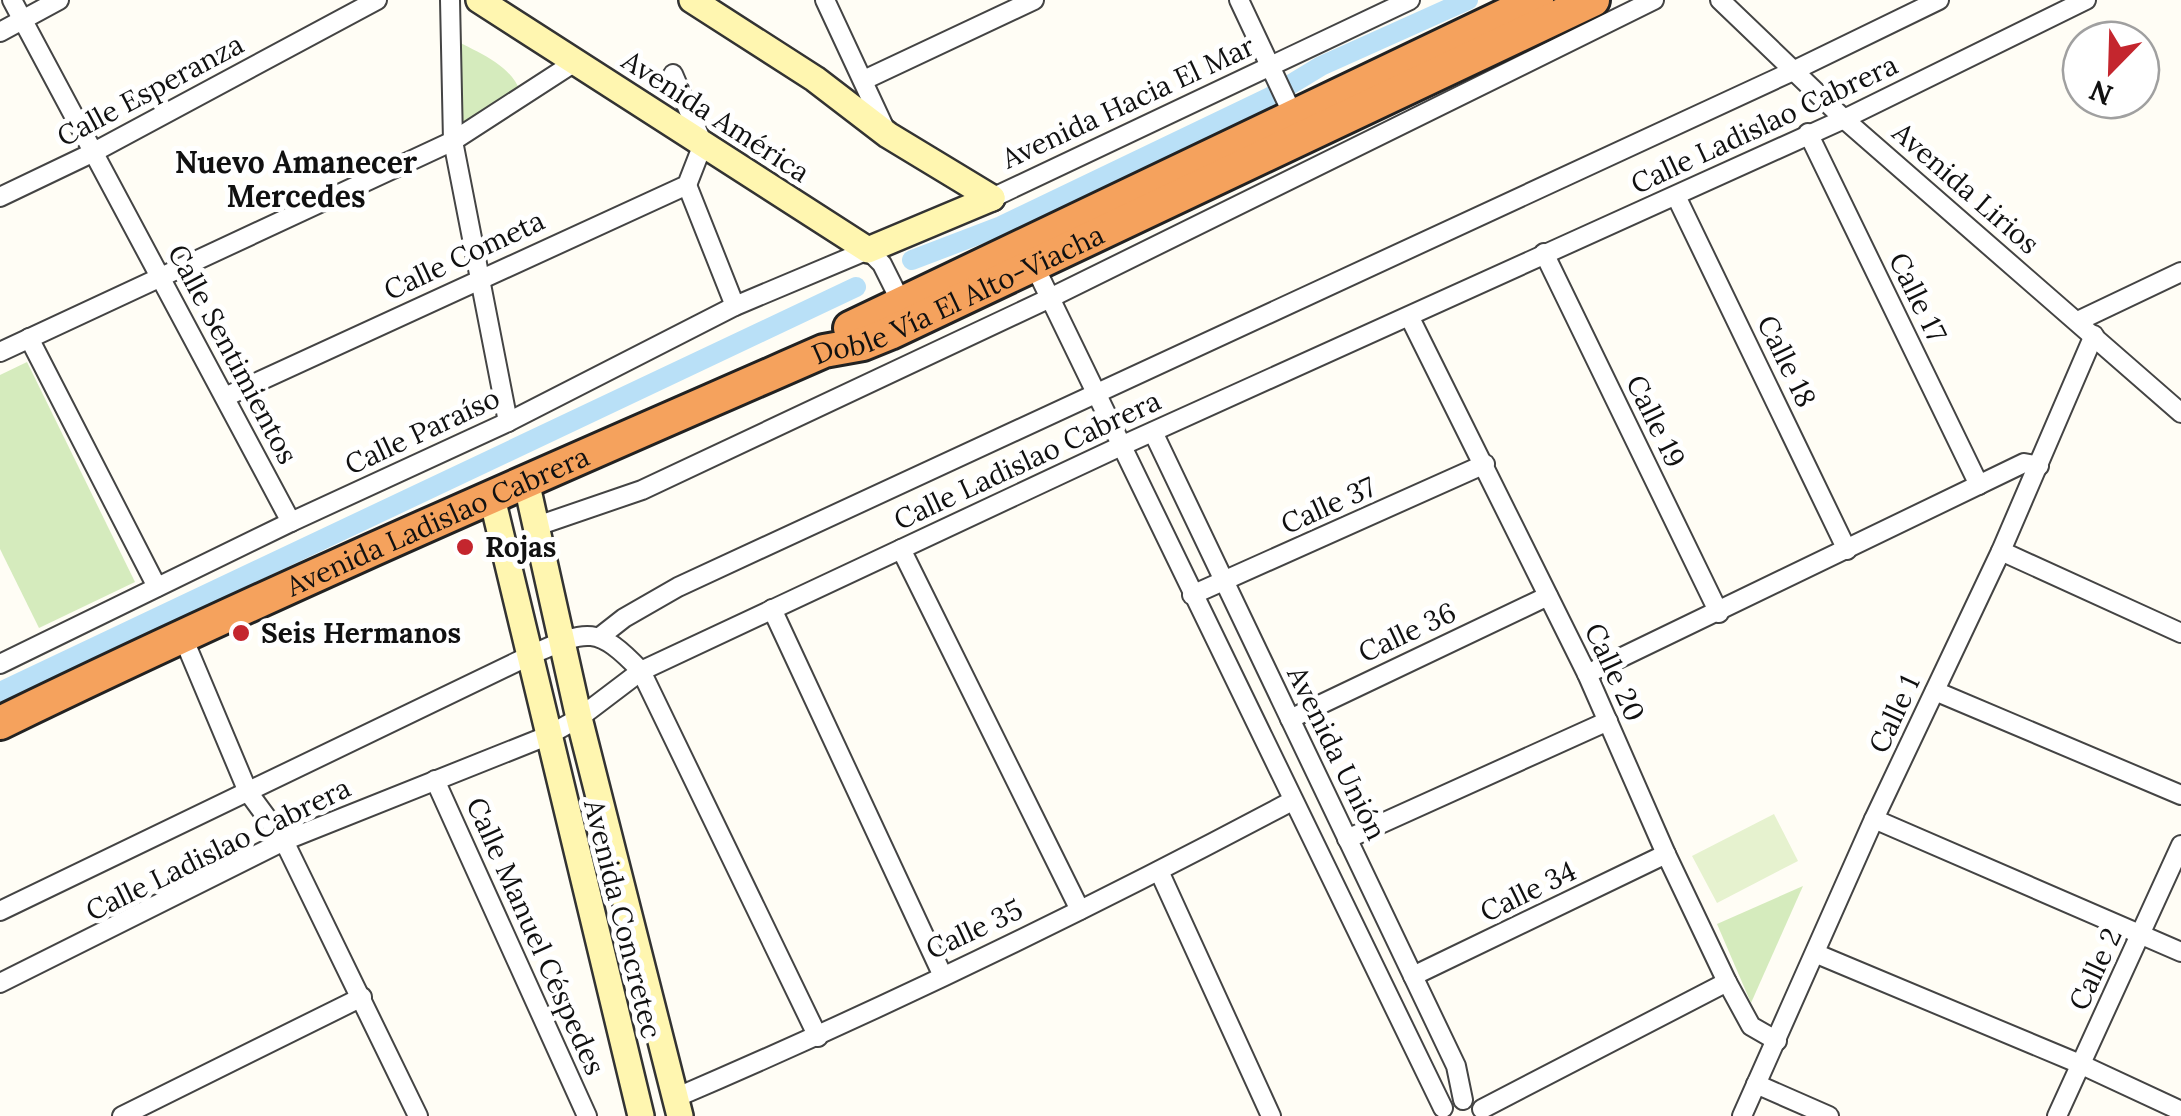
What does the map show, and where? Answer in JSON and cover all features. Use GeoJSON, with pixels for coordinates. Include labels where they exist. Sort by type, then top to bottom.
{"type":"FeatureCollection","features":[{"type":"Feature","properties":{"kind":"highway","name":"Doble Vía El Alto-Viacha"},"geometry":{"type":"LineString","coordinates":[[824,351],[897,293],[1537,0]]}},
{"type":"Feature","properties":{"kind":"highway","name":"Doble Vía El Alto-Viacha"},"geometry":{"type":"LineString","coordinates":[[824,351],[863,344],[1594,0]]}},
{"type":"Feature","properties":{"kind":"highway","name":"Avenida Ladislao Cabrera"},"geometry":{"type":"LineString","coordinates":[[0,723],[182,635],[824,351]]}},
{"type":"Feature","properties":{"kind":"street","name":"Calle Sentimientos"},"geometry":{"type":"LineString","coordinates":[[12,0],[291,522]]}},
{"type":"Feature","properties":{"kind":"street"},"geometry":{"type":"LineString","coordinates":[[0,32],[60,0]]}},
{"type":"Feature","properties":{"kind":"street","name":"Calle Esperanza"},"geometry":{"type":"LineString","coordinates":[[0,197],[94,152],[377,0]]}},
{"type":"Feature","properties":{"kind":"street"},"geometry":{"type":"LineString","coordinates":[[450,0],[453,141],[508,422]]}},
{"type":"Feature","properties":{"kind":"street"},"geometry":{"type":"LineString","coordinates":[[692,0],[815,79],[888,135],[992,198]]}},
{"type":"Feature","properties":{"kind":"street"},"geometry":{"type":"LineString","coordinates":[[825,0],[888,135]]}},
{"type":"Feature","properties":{"kind":"street"},"geometry":{"type":"LineString","coordinates":[[864,80],[1034,0]]}},
{"type":"Feature","properties":{"kind":"street"},"geometry":{"type":"LineString","coordinates":[[1239,0],[1290,111]]}},
{"type":"Feature","properties":{"kind":"street","name":"Avenida Hacia El Mar"},"geometry":{"type":"LineString","coordinates":[[875,257],[992,198],[1273,74],[1410,0]]}},
{"type":"Feature","properties":{"kind":"street"},"geometry":{"type":"LineString","coordinates":[[534,527],[642,490],[1050,298],[1654,0]]}},
{"type":"Feature","properties":{"kind":"street","name":"Avenida Lirios"},"geometry":{"type":"LineString","coordinates":[[1720,0],[1844,119],[2181,413]]}},
{"type":"Feature","properties":{"kind":"street"},"geometry":{"type":"LineString","coordinates":[[601,636],[624,618],[678,588],[1793,71],[1938,0]]}},
{"type":"Feature","properties":{"kind":"street","name":"Calle Ladislao Cabrera"},"geometry":{"type":"LineString","coordinates":[[0,983],[284,841],[546,736],[579,718],[641,670],[1120,446],[1844,119],[2086,0]]}},
{"type":"Feature","properties":{"kind":"street","name":"Avenida América"},"geometry":{"type":"LineString","coordinates":[[483,2],[875,257]]}},
{"type":"Feature","properties":{"kind":"street"},"geometry":{"type":"LineString","coordinates":[[0,352],[453,141],[575,62]]}},
{"type":"Feature","properties":{"kind":"street"},"geometry":{"type":"LineString","coordinates":[[673,74],[703,144],[687,184],[735,306]]}},
{"type":"Feature","properties":{"kind":"street","name":"Calle 17"},"geometry":{"type":"LineString","coordinates":[[1808,133],[1979,485]]}},
{"type":"Feature","properties":{"kind":"street","name":"Calle Cometa"},"geometry":{"type":"LineString","coordinates":[[224,396],[687,184]]}},
{"type":"Feature","properties":{"kind":"street","name":"Calle 18"},"geometry":{"type":"LineString","coordinates":[[1676,196],[1847,550]]}},
{"type":"Feature","properties":{"kind":"street","name":"Calle 19"},"geometry":{"type":"LineString","coordinates":[[1544,254],[1719,613]]}},
{"type":"Feature","properties":{"kind":"street"},"geometry":{"type":"LineString","coordinates":[[875,257],[897,293]]}},
{"type":"Feature","properties":{"kind":"street","name":"Calle Paraíso"},"geometry":{"type":"LineString","coordinates":[[0,664],[291,522],[508,422],[735,306],[875,257]]}},
{"type":"Feature","properties":{"kind":"street"},"geometry":{"type":"LineString","coordinates":[[1034,266],[1440,1112],[1462,1100],[1484,1113],[1727,982]]}},
{"type":"Feature","properties":{"kind":"street"},"geometry":{"type":"LineString","coordinates":[[2078,322],[2181,272]]}},
{"type":"Feature","properties":{"kind":"street","name":"Calle 20"},"geometry":{"type":"LineString","coordinates":[[1410,318],[1587,674],[1727,982],[1751,1026],[1776,1041]]}},
{"type":"Feature","properties":{"kind":"street","name":"Calle 1"},"geometry":{"type":"LineString","coordinates":[[1742,1116],[1874,819],[2001,551],[2094,335]]}},
{"type":"Feature","properties":{"kind":"street"},"geometry":{"type":"LineString","coordinates":[[29,338],[158,587]]}},
{"type":"Feature","properties":{"kind":"street","name":"Avenida Unión"},"geometry":{"type":"LineString","coordinates":[[1152,432],[1456,1066],[1462,1100]]}},
{"type":"Feature","properties":{"kind":"street"},"geometry":{"type":"LineString","coordinates":[[1587,674],[2024,463],[2039,466]]}},
{"type":"Feature","properties":{"kind":"street","name":"Calle 37"},"geometry":{"type":"LineString","coordinates":[[1192,594],[1485,464]]}},
{"type":"Feature","properties":{"kind":"street"},"geometry":{"type":"LineString","coordinates":[[526,481],[579,718],[678,1107]]}},
{"type":"Feature","properties":{"kind":"street","name":"Avenida Concretec"},"geometry":{"type":"LineString","coordinates":[[492,498],[531,655],[546,736],[641,1116]]}},
{"type":"Feature","properties":{"kind":"street"},"geometry":{"type":"LineString","coordinates":[[901,549],[1080,910]]}},
{"type":"Feature","properties":{"kind":"street"},"geometry":{"type":"LineString","coordinates":[[2001,551],[2181,633]]}},
{"type":"Feature","properties":{"kind":"street","name":"Calle 36"},"geometry":{"type":"LineString","coordinates":[[1290,719],[1548,596]]}},
{"type":"Feature","properties":{"kind":"street"},"geometry":{"type":"LineString","coordinates":[[772,609],[942,974]]}},
{"type":"Feature","properties":{"kind":"street"},"geometry":{"type":"LineString","coordinates":[[0,911],[531,655],[582,634],[601,636],[618,646],[641,670],[818,1037]]}},
{"type":"Feature","properties":{"kind":"street"},"geometry":{"type":"LineString","coordinates":[[182,635],[248,792],[284,841],[418,1116]]}},
{"type":"Feature","properties":{"kind":"street"},"geometry":{"type":"LineString","coordinates":[[1935,691],[2181,795]]}},
{"type":"Feature","properties":{"kind":"street"},"geometry":{"type":"LineString","coordinates":[[1347,840],[1608,721]]}},
{"type":"Feature","properties":{"kind":"street","name":"Calle Manuel Céspedes"},"geometry":{"type":"LineString","coordinates":[[434,780],[587,1116]]}},
{"type":"Feature","properties":{"kind":"street","name":"Calle 35"},"geometry":{"type":"LineString","coordinates":[[678,1107],[942,974],[1159,871],[1292,801]]}},
{"type":"Feature","properties":{"kind":"street"},"geometry":{"type":"LineString","coordinates":[[1874,819],[2181,952]]}},
{"type":"Feature","properties":{"kind":"street","name":"Calle 2"},"geometry":{"type":"LineString","coordinates":[[2057,1116],[2181,845]]}},
{"type":"Feature","properties":{"kind":"street","name":"Calle 34"},"geometry":{"type":"LineString","coordinates":[[1413,976],[1666,854]]}},
{"type":"Feature","properties":{"kind":"street"},"geometry":{"type":"LineString","coordinates":[[1159,871],[1271,1116]]}},
{"type":"Feature","properties":{"kind":"street"},"geometry":{"type":"LineString","coordinates":[[1816,954],[2181,1110]]}},
{"type":"Feature","properties":{"kind":"street"},"geometry":{"type":"LineString","coordinates":[[122,1116],[362,997]]}},
{"type":"Feature","properties":{"kind":"street"},"geometry":{"type":"LineString","coordinates":[[1756,1084],[1829,1116]]}},
{"type":"Feature","properties":{"kind":"green space"},"geometry":{"type":"Polygon","coordinates":[[[442,34],[498,64],[520,91],[457,128],[442,34]]]}},
{"type":"Feature","properties":{"kind":"green space"},"geometry":{"type":"Polygon","coordinates":[[[27,362],[135,582],[39,628],[0,549],[0,375],[27,362]]]}},
{"type":"Feature","properties":{"kind":"green space"},"geometry":{"type":"Polygon","coordinates":[[[1774,814],[1798,861],[1717,903],[1692,856],[1774,814]]]}},
{"type":"Feature","properties":{"kind":"green space"},"geometry":{"type":"Polygon","coordinates":[[[1803,886],[1751,1003],[1717,924],[1803,886]]]}},
{"type":"Feature","properties":{"kind":"waterway"},"geometry":{"type":"LineString","coordinates":[[912,260],[1001,226],[1270,97],[1321,66],[1468,0]]}},
{"type":"Feature","properties":{"kind":"waterway"},"geometry":{"type":"LineString","coordinates":[[0,692],[856,287]]}},
{"type":"Feature","properties":{"kind":"place","name":"Rojas"},"geometry":{"type":"Point","coordinates":[465,547]}},
{"type":"Feature","properties":{"kind":"place","name":"Seis Hermanos"},"geometry":{"type":"Point","coordinates":[241,633]}},
{"type":"Feature","properties":{"kind":"district","name":"Nuevo Amanecer Mercedes"},"geometry":{"type":"Point","coordinates":[296,179]}}]}
